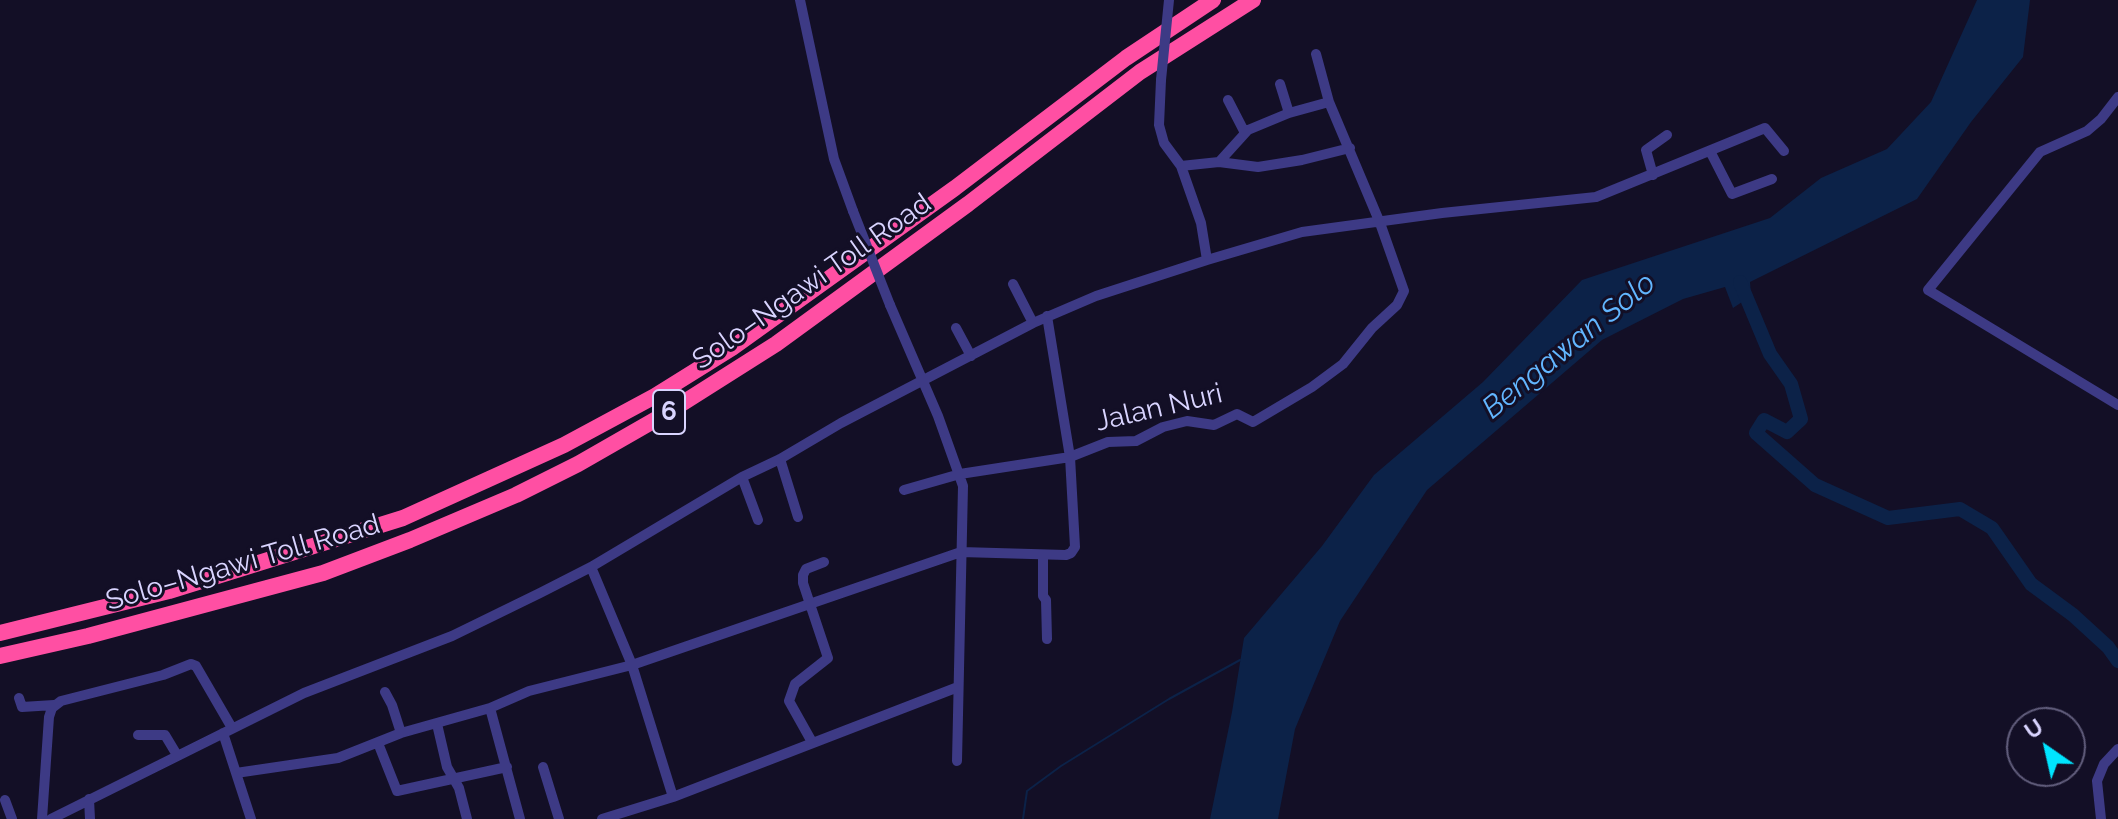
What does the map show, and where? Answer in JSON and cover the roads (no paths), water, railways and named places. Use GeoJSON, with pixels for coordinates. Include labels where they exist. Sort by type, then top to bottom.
{"type":"FeatureCollection","features":[{"type":"Feature","properties":{"kind":"highway","name":"Solo–Ngawi Toll Road"},"geometry":{"type":"LineString","coordinates":[[0,633],[169,591],[364,532],[428,508],[564,445],[655,396],[732,348],[955,188],[1126,58],[1213,0]]}},
{"type":"Feature","properties":{"kind":"highway","name":"Solo–Ngawi Toll Road"},"geometry":{"type":"LineString","coordinates":[[0,656],[88,636],[323,573],[423,535],[578,464],[667,413],[776,344],[968,204],[1140,72],[1253,0]]}},
{"type":"Feature","properties":{"kind":"street"},"geometry":{"type":"LineString","coordinates":[[800,0],[834,159],[960,474],[964,498],[957,761]]}},
{"type":"Feature","properties":{"kind":"street"},"geometry":{"type":"LineString","coordinates":[[1169,0],[1159,125],[1164,143],[1181,166],[1201,223],[1207,260]]}},
{"type":"Feature","properties":{"kind":"street"},"geometry":{"type":"LineString","coordinates":[[1316,54],[1329,102],[1380,223]]}},
{"type":"Feature","properties":{"kind":"street"},"geometry":{"type":"LineString","coordinates":[[1280,84],[1289,113]]}},
{"type":"Feature","properties":{"kind":"street"},"geometry":{"type":"LineString","coordinates":[[2118,97],[2087,131],[2040,152],[1928,290],[2118,405]]}},
{"type":"Feature","properties":{"kind":"street"},"geometry":{"type":"LineString","coordinates":[[1228,100],[1245,133]]}},
{"type":"Feature","properties":{"kind":"street"},"geometry":{"type":"LineString","coordinates":[[1219,162],[1245,133],[1289,113],[1329,102]]}},
{"type":"Feature","properties":{"kind":"street"},"geometry":{"type":"LineString","coordinates":[[51,819],[325,683],[452,636],[591,567],[742,477],[841,423],[1047,316],[1096,296],[1302,232],[1442,213],[1583,199],[1653,175],[1765,128],[1784,151]]}},
{"type":"Feature","properties":{"kind":"street"},"geometry":{"type":"LineString","coordinates":[[1653,175],[1646,150],[1667,135]]}},
{"type":"Feature","properties":{"kind":"street"},"geometry":{"type":"LineString","coordinates":[[1181,166],[1219,162],[1258,167],[1350,148]]}},
{"type":"Feature","properties":{"kind":"street"},"geometry":{"type":"LineString","coordinates":[[1710,151],[1732,194],[1772,179]]}},
{"type":"Feature","properties":{"kind":"street","name":"Jalan Nuri"},"geometry":{"type":"LineString","coordinates":[[904,490],[960,474],[1070,457],[1108,442],[1136,441],[1163,427],[1187,421],[1214,425],[1237,414],[1253,422],[1312,387],[1343,364],[1403,296],[1380,223]]}},
{"type":"Feature","properties":{"kind":"street"},"geometry":{"type":"LineString","coordinates":[[1013,284],[1033,323]]}},
{"type":"Feature","properties":{"kind":"street"},"geometry":{"type":"LineString","coordinates":[[236,773],[325,762],[401,733],[490,708],[529,691],[632,665],[961,552],[1066,555],[1074,549],[1070,457],[1047,316]]}},
{"type":"Feature","properties":{"kind":"street"},"geometry":{"type":"LineString","coordinates":[[956,328],[971,356]]}},
{"type":"Feature","properties":{"kind":"street"},"geometry":{"type":"LineString","coordinates":[[780,459],[798,517]]}},
{"type":"Feature","properties":{"kind":"street"},"geometry":{"type":"LineString","coordinates":[[742,477],[758,520]]}},
{"type":"Feature","properties":{"kind":"street"},"geometry":{"type":"LineString","coordinates":[[1043,555],[1047,639]]}},
{"type":"Feature","properties":{"kind":"street"},"geometry":{"type":"LineString","coordinates":[[812,742],[789,701],[795,684],[828,658],[809,605],[803,575],[808,568],[824,562]]}},
{"type":"Feature","properties":{"kind":"street"},"geometry":{"type":"LineString","coordinates":[[591,567],[632,665],[673,797]]}},
{"type":"Feature","properties":{"kind":"street"},"geometry":{"type":"LineString","coordinates":[[19,698],[22,707],[54,705],[191,664],[196,666],[227,731],[251,819]]}},
{"type":"Feature","properties":{"kind":"street"},"geometry":{"type":"LineString","coordinates":[[602,819],[673,797],[958,687]]}},
{"type":"Feature","properties":{"kind":"street"},"geometry":{"type":"LineString","coordinates":[[385,692],[401,733]]}},
{"type":"Feature","properties":{"kind":"street"},"geometry":{"type":"LineString","coordinates":[[42,819],[49,717],[54,705]]}},
{"type":"Feature","properties":{"kind":"street"},"geometry":{"type":"LineString","coordinates":[[490,708],[520,819]]}},
{"type":"Feature","properties":{"kind":"street"},"geometry":{"type":"LineString","coordinates":[[437,724],[447,767],[462,794],[467,819]]}},
{"type":"Feature","properties":{"kind":"street"},"geometry":{"type":"LineString","coordinates":[[138,735],[165,735],[177,755]]}},
{"type":"Feature","properties":{"kind":"street"},"geometry":{"type":"LineString","coordinates":[[378,743],[397,791],[507,767]]}},
{"type":"Feature","properties":{"kind":"street"},"geometry":{"type":"LineString","coordinates":[[2101,819],[2097,797],[2098,775],[2118,749]]}},
{"type":"Feature","properties":{"kind":"street"},"geometry":{"type":"LineString","coordinates":[[543,767],[559,819]]}},
{"type":"Feature","properties":{"kind":"street"},"geometry":{"type":"LineString","coordinates":[[89,799],[90,819]]}},
{"type":"Feature","properties":{"kind":"street"},"geometry":{"type":"LineString","coordinates":[[5,800],[12,819]]}},
{"type":"Feature","properties":{"kind":"water","name":"Bengawan Solo"},"geometry":{"type":"Polygon","coordinates":[[[1977,0],[2030,0],[2023,57],[1971,122],[1917,199],[1750,282],[1751,296],[1733,308],[1725,287],[1683,299],[1602,340],[1427,490],[1340,621],[1295,729],[1278,819],[1210,819],[1244,638],[1322,546],[1374,475],[1483,382],[1582,280],[1770,218],[1821,178],[1887,149],[1931,102],[1977,0]]]}},
{"type":"Feature","properties":{"kind":"waterway"},"geometry":{"type":"LineString","coordinates":[[1740,282],[1770,354],[1791,384],[1801,419],[1787,432],[1764,420],[1756,433],[1815,485],[1888,518],[1960,509],[1992,528],[2031,584],[2073,615],[2108,647],[2118,661]]}},
{"type":"Feature","properties":{"kind":"waterway"},"geometry":{"type":"LineString","coordinates":[[1023,819],[1027,791],[1061,766],[1169,699],[1240,660]]}}]}
